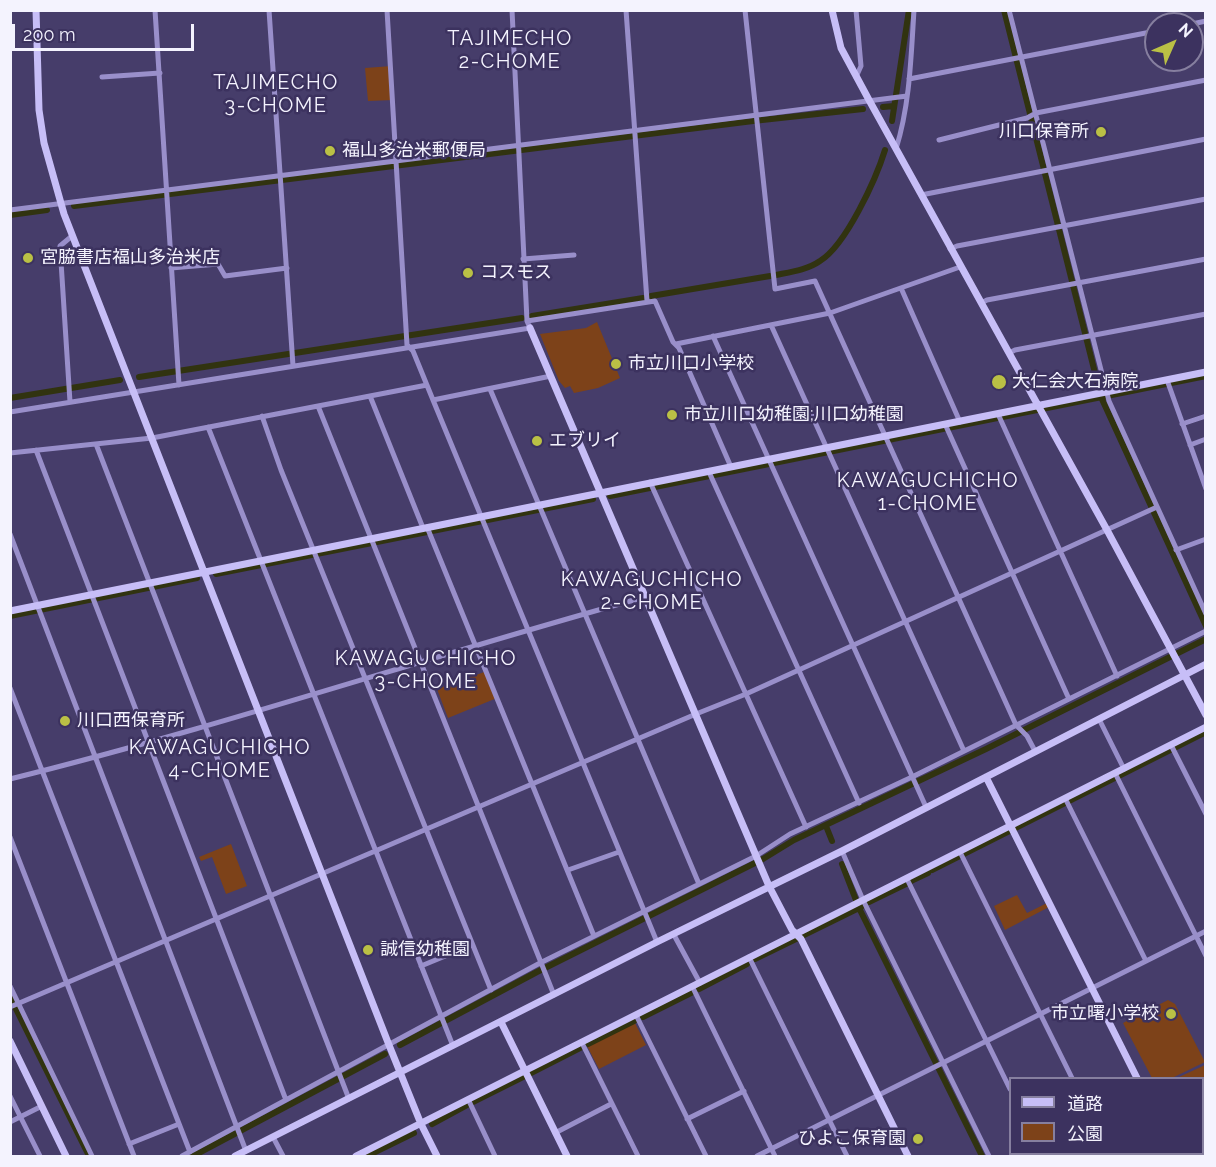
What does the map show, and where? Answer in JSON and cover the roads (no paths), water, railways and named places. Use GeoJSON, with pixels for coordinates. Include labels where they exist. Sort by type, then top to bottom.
{"type":"FeatureCollection","features":[{"type":"Feature","properties":{"kind":"street"},"geometry":{"type":"LineString","coordinates":[[36,10],[39,110],[44,143],[60,203],[389,1045],[421,1124],[437,1156]]}},
{"type":"Feature","properties":{"kind":"street"},"geometry":{"type":"LineString","coordinates":[[155,10],[179,385]]}},
{"type":"Feature","properties":{"kind":"street"},"geometry":{"type":"LineString","coordinates":[[269,10],[293,366]]}},
{"type":"Feature","properties":{"kind":"street"},"geometry":{"type":"LineString","coordinates":[[387,10],[407,345],[427,385],[657,942]]}},
{"type":"Feature","properties":{"kind":"street"},"geometry":{"type":"LineString","coordinates":[[512,10],[528,324],[769,886],[801,939],[908,1156]]}},
{"type":"Feature","properties":{"kind":"street"},"geometry":{"type":"LineString","coordinates":[[626,10],[647,301]]}},
{"type":"Feature","properties":{"kind":"street"},"geometry":{"type":"LineString","coordinates":[[745,10],[775,290],[815,281],[1016,725],[1028,736],[1035,752]]}},
{"type":"Feature","properties":{"kind":"street"},"geometry":{"type":"LineString","coordinates":[[832,10],[841,48],[856,77],[1107,530],[1206,715]]}},
{"type":"Feature","properties":{"kind":"street"},"geometry":{"type":"LineString","coordinates":[[856,10],[861,66],[856,77]]}},
{"type":"Feature","properties":{"kind":"street"},"geometry":{"type":"LineString","coordinates":[[896,149],[905,115],[914,10]]}},
{"type":"Feature","properties":{"kind":"street"},"geometry":{"type":"LineString","coordinates":[[1009,10],[1017,58],[1035,114],[1104,392],[1206,614]]}},
{"type":"Feature","properties":{"kind":"street"},"geometry":{"type":"LineString","coordinates":[[909,78],[1144,33]]}},
{"type":"Feature","properties":{"kind":"street"},"geometry":{"type":"LineString","coordinates":[[102,77],[160,73]]}},
{"type":"Feature","properties":{"kind":"street"},"geometry":{"type":"LineString","coordinates":[[939,140],[1035,114],[1206,80]]}},
{"type":"Feature","properties":{"kind":"street"},"geometry":{"type":"LineString","coordinates":[[10,210],[167,193],[518,149],[907,96]]}},
{"type":"Feature","properties":{"kind":"street"},"geometry":{"type":"LineString","coordinates":[[921,195],[1206,139]]}},
{"type":"Feature","properties":{"kind":"street"},"geometry":{"type":"LineString","coordinates":[[950,249],[1206,199]]}},
{"type":"Feature","properties":{"kind":"street"},"geometry":{"type":"LineString","coordinates":[[70,402],[60,246],[72,236]]}},
{"type":"Feature","properties":{"kind":"street"},"geometry":{"type":"LineString","coordinates":[[523,259],[574,255]]}},
{"type":"Feature","properties":{"kind":"street"},"geometry":{"type":"LineString","coordinates":[[981,303],[1206,259]]}},
{"type":"Feature","properties":{"kind":"street"},"geometry":{"type":"LineString","coordinates":[[171,268],[219,264],[225,276],[287,268]]}},
{"type":"Feature","properties":{"kind":"street"},"geometry":{"type":"LineString","coordinates":[[676,344],[830,314],[960,267]]}},
{"type":"Feature","properties":{"kind":"street"},"geometry":{"type":"LineString","coordinates":[[901,288],[960,422]]}},
{"type":"Feature","properties":{"kind":"street"},"geometry":{"type":"LineString","coordinates":[[10,412],[410,348],[647,301],[656,302],[731,467]]}},
{"type":"Feature","properties":{"kind":"street"},"geometry":{"type":"LineString","coordinates":[[1008,353],[1206,314]]}},
{"type":"Feature","properties":{"kind":"street"},"geometry":{"type":"LineString","coordinates":[[771,325],[964,751]]}},
{"type":"Feature","properties":{"kind":"street"},"geometry":{"type":"LineString","coordinates":[[713,336],[926,807]]}},
{"type":"Feature","properties":{"kind":"street"},"geometry":{"type":"LineString","coordinates":[[10,611],[1206,372]]}},
{"type":"Feature","properties":{"kind":"street"},"geometry":{"type":"LineString","coordinates":[[433,400],[551,376]]}},
{"type":"Feature","properties":{"kind":"street"},"geometry":{"type":"LineString","coordinates":[[1167,380],[1206,489]]}},
{"type":"Feature","properties":{"kind":"street"},"geometry":{"type":"LineString","coordinates":[[10,453],[152,438],[427,385]]}},
{"type":"Feature","properties":{"kind":"street"},"geometry":{"type":"LineString","coordinates":[[490,389],[699,884]]}},
{"type":"Feature","properties":{"kind":"street"},"geometry":{"type":"LineString","coordinates":[[370,396],[594,936]]}},
{"type":"Feature","properties":{"kind":"street"},"geometry":{"type":"LineString","coordinates":[[318,406],[554,996]]}},
{"type":"Feature","properties":{"kind":"street"},"geometry":{"type":"LineString","coordinates":[[998,414],[1117,676]]}},
{"type":"Feature","properties":{"kind":"street"},"geometry":{"type":"LineString","coordinates":[[262,416],[313,550],[491,990]]}},
{"type":"Feature","properties":{"kind":"street"},"geometry":{"type":"LineString","coordinates":[[1182,424],[1206,416]]}},
{"type":"Feature","properties":{"kind":"street"},"geometry":{"type":"LineString","coordinates":[[945,424],[1069,699]]}},
{"type":"Feature","properties":{"kind":"street"},"geometry":{"type":"LineString","coordinates":[[208,427],[453,1046]]}},
{"type":"Feature","properties":{"kind":"street"},"geometry":{"type":"LineString","coordinates":[[1190,445],[1206,439]]}},
{"type":"Feature","properties":{"kind":"street"},"geometry":{"type":"LineString","coordinates":[[96,444],[349,1099]]}},
{"type":"Feature","properties":{"kind":"street"},"geometry":{"type":"LineString","coordinates":[[36,450],[286,1100]]}},
{"type":"Feature","properties":{"kind":"street"},"geometry":{"type":"LineString","coordinates":[[709,472],[859,803]]}},
{"type":"Feature","properties":{"kind":"street"},"geometry":{"type":"LineString","coordinates":[[650,483],[806,827]]}},
{"type":"Feature","properties":{"kind":"street"},"geometry":{"type":"LineString","coordinates":[[10,1007],[746,694],[1157,507]]}},
{"type":"Feature","properties":{"kind":"street"},"geometry":{"type":"LineString","coordinates":[[10,534],[246,1151]]}},
{"type":"Feature","properties":{"kind":"street"},"geometry":{"type":"LineString","coordinates":[[1176,550],[1206,539]]}},
{"type":"Feature","properties":{"kind":"street"},"geometry":{"type":"LineString","coordinates":[[10,779],[259,711],[645,597]]}},
{"type":"Feature","properties":{"kind":"street"},"geometry":{"type":"LineString","coordinates":[[182,1156],[643,910],[699,884],[758,861],[790,834],[859,803],[1205,631]]}},
{"type":"Feature","properties":{"kind":"street"},"geometry":{"type":"LineString","coordinates":[[235,1156],[842,851],[1206,664]]}},
{"type":"Feature","properties":{"kind":"street"},"geometry":{"type":"LineString","coordinates":[[10,688],[190,1152]]}},
{"type":"Feature","properties":{"kind":"street"},"geometry":{"type":"LineString","coordinates":[[1099,719],[1124,769]]}},
{"type":"Feature","properties":{"kind":"street"},"geometry":{"type":"LineString","coordinates":[[358,1156],[1206,728]]}},
{"type":"Feature","properties":{"kind":"street"},"geometry":{"type":"LineString","coordinates":[[1171,745],[1206,814]]}},
{"type":"Feature","properties":{"kind":"street"},"geometry":{"type":"LineString","coordinates":[[1115,773],[1206,956]]}},
{"type":"Feature","properties":{"kind":"street"},"geometry":{"type":"LineString","coordinates":[[986,777],[1137,1077]]}},
{"type":"Feature","properties":{"kind":"street"},"geometry":{"type":"LineString","coordinates":[[1065,798],[1146,961]]}},
{"type":"Feature","properties":{"kind":"street"},"geometry":{"type":"LineString","coordinates":[[10,837],[134,1156]]}},
{"type":"Feature","properties":{"kind":"street"},"geometry":{"type":"LineString","coordinates":[[842,851],[859,902],[939,1066],[989,1156]]}},
{"type":"Feature","properties":{"kind":"street"},"geometry":{"type":"LineString","coordinates":[[568,870],[619,852]]}},
{"type":"Feature","properties":{"kind":"street"},"geometry":{"type":"LineString","coordinates":[[960,852],[1072,1077]]}},
{"type":"Feature","properties":{"kind":"street"},"geometry":{"type":"LineString","coordinates":[[907,879],[1009,1085]]}},
{"type":"Feature","properties":{"kind":"street"},"geometry":{"type":"LineString","coordinates":[[757,1156],[1206,931]]}},
{"type":"Feature","properties":{"kind":"street"},"geometry":{"type":"LineString","coordinates":[[674,934],[700,982]]}},
{"type":"Feature","properties":{"kind":"street"},"geometry":{"type":"LineString","coordinates":[[421,966],[472,945]]}},
{"type":"Feature","properties":{"kind":"street"},"geometry":{"type":"LineString","coordinates":[[749,957],[847,1156]]}},
{"type":"Feature","properties":{"kind":"street"},"geometry":{"type":"LineString","coordinates":[[10,986],[93,1156]]}},
{"type":"Feature","properties":{"kind":"street"},"geometry":{"type":"LineString","coordinates":[[692,986],[775,1156]]}},
{"type":"Feature","properties":{"kind":"street"},"geometry":{"type":"LineString","coordinates":[[636,1015],[706,1156]]}},
{"type":"Feature","properties":{"kind":"street"},"geometry":{"type":"LineString","coordinates":[[501,1022],[567,1156]]}},
{"type":"Feature","properties":{"kind":"street"},"geometry":{"type":"LineString","coordinates":[[10,1041],[66,1156]]}},
{"type":"Feature","properties":{"kind":"street"},"geometry":{"type":"LineString","coordinates":[[582,1042],[638,1156]]}},
{"type":"Feature","properties":{"kind":"street"},"geometry":{"type":"LineString","coordinates":[[687,1119],[744,1091]]}},
{"type":"Feature","properties":{"kind":"street"},"geometry":{"type":"LineString","coordinates":[[10,1096],[39,1156]]}},
{"type":"Feature","properties":{"kind":"street"},"geometry":{"type":"LineString","coordinates":[[468,1099],[495,1156]]}},
{"type":"Feature","properties":{"kind":"street"},"geometry":{"type":"LineString","coordinates":[[555,1133],[611,1104]]}},
{"type":"Feature","properties":{"kind":"street"},"geometry":{"type":"LineString","coordinates":[[10,1122],[42,1106]]}},
{"type":"Feature","properties":{"kind":"street"},"geometry":{"type":"LineString","coordinates":[[129,1144],[178,1124]]}},
{"type":"Feature","properties":{"kind":"street"},"geometry":{"type":"LineString","coordinates":[[273,1137],[283,1156]]}},
{"type":"Feature","properties":{"kind":"waterway"},"geometry":{"type":"LineString","coordinates":[[892,121],[909,10]]}},
{"type":"Feature","properties":{"kind":"waterway"},"geometry":{"type":"LineString","coordinates":[[1004,10],[1101,397],[1206,626]]}},
{"type":"Feature","properties":{"kind":"waterway"},"geometry":{"type":"LineString","coordinates":[[883,107],[894,106]]}},
{"type":"Feature","properties":{"kind":"waterway"},"geometry":{"type":"LineString","coordinates":[[74,206],[863,109]]}},
{"type":"Feature","properties":{"kind":"waterway"},"geometry":{"type":"LineString","coordinates":[[776,275],[810,267],[830,253],[859,210],[885,150]]}},
{"type":"Feature","properties":{"kind":"waterway"},"geometry":{"type":"LineString","coordinates":[[10,215],[47,210]]}},
{"type":"Feature","properties":{"kind":"waterway"},"geometry":{"type":"LineString","coordinates":[[651,296],[770,276]]}},
{"type":"Feature","properties":{"kind":"waterway"},"geometry":{"type":"LineString","coordinates":[[532,316],[643,298]]}},
{"type":"Feature","properties":{"kind":"waterway"},"geometry":{"type":"LineString","coordinates":[[139,377],[522,318]]}},
{"type":"Feature","properties":{"kind":"waterway"},"geometry":{"type":"LineString","coordinates":[[610,496],[1206,376]]}},
{"type":"Feature","properties":{"kind":"waterway"},"geometry":{"type":"LineString","coordinates":[[10,398],[120,380]]}},
{"type":"Feature","properties":{"kind":"waterway"},"geometry":{"type":"LineString","coordinates":[[216,574],[593,499]]}},
{"type":"Feature","properties":{"kind":"waterway"},"geometry":{"type":"LineString","coordinates":[[10,616],[197,578]]}},
{"type":"Feature","properties":{"kind":"waterway"},"geometry":{"type":"LineString","coordinates":[[400,1045],[537,972],[763,859],[794,840],[986,749],[1206,639]]}},
{"type":"Feature","properties":{"kind":"waterway"},"geometry":{"type":"LineString","coordinates":[[932,870],[1204,733]]}},
{"type":"Feature","properties":{"kind":"waterway"},"geometry":{"type":"LineString","coordinates":[[826,826],[832,841]]}},
{"type":"Feature","properties":{"kind":"waterway"},"geometry":{"type":"LineString","coordinates":[[842,864],[859,908],[982,1156]]}},
{"type":"Feature","properties":{"kind":"waterway"},"geometry":{"type":"LineString","coordinates":[[911,881],[928,873]]}},
{"type":"Feature","properties":{"kind":"waterway"},"geometry":{"type":"LineString","coordinates":[[869,902],[906,884]]}},
{"type":"Feature","properties":{"kind":"waterway"},"geometry":{"type":"LineString","coordinates":[[804,935],[861,907]]}},
{"type":"Feature","properties":{"kind":"waterway"},"geometry":{"type":"LineString","coordinates":[[755,959],[796,939]]}},
{"type":"Feature","properties":{"kind":"waterway"},"geometry":{"type":"LineString","coordinates":[[699,989],[747,964]]}},
{"type":"Feature","properties":{"kind":"waterway"},"geometry":{"type":"LineString","coordinates":[[643,1017],[691,993]]}},
{"type":"Feature","properties":{"kind":"waterway"},"geometry":{"type":"LineString","coordinates":[[10,997],[89,1156]]}},
{"type":"Feature","properties":{"kind":"waterway"},"geometry":{"type":"LineString","coordinates":[[588,1044],[634,1021]]}},
{"type":"Feature","properties":{"kind":"waterway"},"geometry":{"type":"LineString","coordinates":[[531,1073],[580,1048]]}},
{"type":"Feature","properties":{"kind":"waterway"},"geometry":{"type":"LineString","coordinates":[[193,1156],[385,1054]]}},
{"type":"Feature","properties":{"kind":"waterway"},"geometry":{"type":"LineString","coordinates":[[473,1102],[523,1077]]}},
{"type":"Feature","properties":{"kind":"waterway"},"geometry":{"type":"LineString","coordinates":[[432,1124],[467,1105]]}},
{"type":"Feature","properties":{"kind":"waterway"},"geometry":{"type":"LineString","coordinates":[[367,1156],[414,1133]]}},
{"type":"Feature","properties":{"kind":"place","name":"川口保育所"},"geometry":{"type":"Point","coordinates":[1101,132]}},
{"type":"Feature","properties":{"kind":"place","name":"福山多治米郵便局"},"geometry":{"type":"Point","coordinates":[330,151]}},
{"type":"Feature","properties":{"kind":"place","name":"宮脇書店福山多治米店"},"geometry":{"type":"Point","coordinates":[28,258]}},
{"type":"Feature","properties":{"kind":"place","name":"コスモス"},"geometry":{"type":"Point","coordinates":[468,273]}},
{"type":"Feature","properties":{"kind":"place","name":"市立川口小学校"},"geometry":{"type":"Point","coordinates":[616,364]}},
{"type":"Feature","properties":{"kind":"place","name":"大仁会大石病院"},"geometry":{"type":"Point","coordinates":[999,382]}},
{"type":"Feature","properties":{"kind":"place","name":"市立川口幼稚園;川口幼稚園"},"geometry":{"type":"Point","coordinates":[672,415]}},
{"type":"Feature","properties":{"kind":"place","name":"エブリイ"},"geometry":{"type":"Point","coordinates":[537,441]}},
{"type":"Feature","properties":{"kind":"place","name":"川口西保育所"},"geometry":{"type":"Point","coordinates":[65,721]}},
{"type":"Feature","properties":{"kind":"place","name":"誠信幼稚園"},"geometry":{"type":"Point","coordinates":[368,950]}},
{"type":"Feature","properties":{"kind":"place","name":"市立曙小学校"},"geometry":{"type":"Point","coordinates":[1171,1014]}},
{"type":"Feature","properties":{"kind":"place","name":"ひよこ保育園"},"geometry":{"type":"Point","coordinates":[918,1139]}},
{"type":"Feature","properties":{"kind":"district","name":"TAJIMECHO 2-CHOME"},"geometry":{"type":"Point","coordinates":[510,50]}},
{"type":"Feature","properties":{"kind":"district","name":"TAJIMECHO 3-CHOME"},"geometry":{"type":"Point","coordinates":[276,94]}},
{"type":"Feature","properties":{"kind":"district","name":"KAWAGUCHICHO 1-CHOME"},"geometry":{"type":"Point","coordinates":[928,492]}},
{"type":"Feature","properties":{"kind":"district","name":"KAWAGUCHICHO 2-CHOME"},"geometry":{"type":"Point","coordinates":[652,592]}},
{"type":"Feature","properties":{"kind":"district","name":"KAWAGUCHICHO 3-CHOME"},"geometry":{"type":"Point","coordinates":[426,670]}},
{"type":"Feature","properties":{"kind":"district","name":"KAWAGUCHICHO 4-CHOME"},"geometry":{"type":"Point","coordinates":[220,760]}}]}
